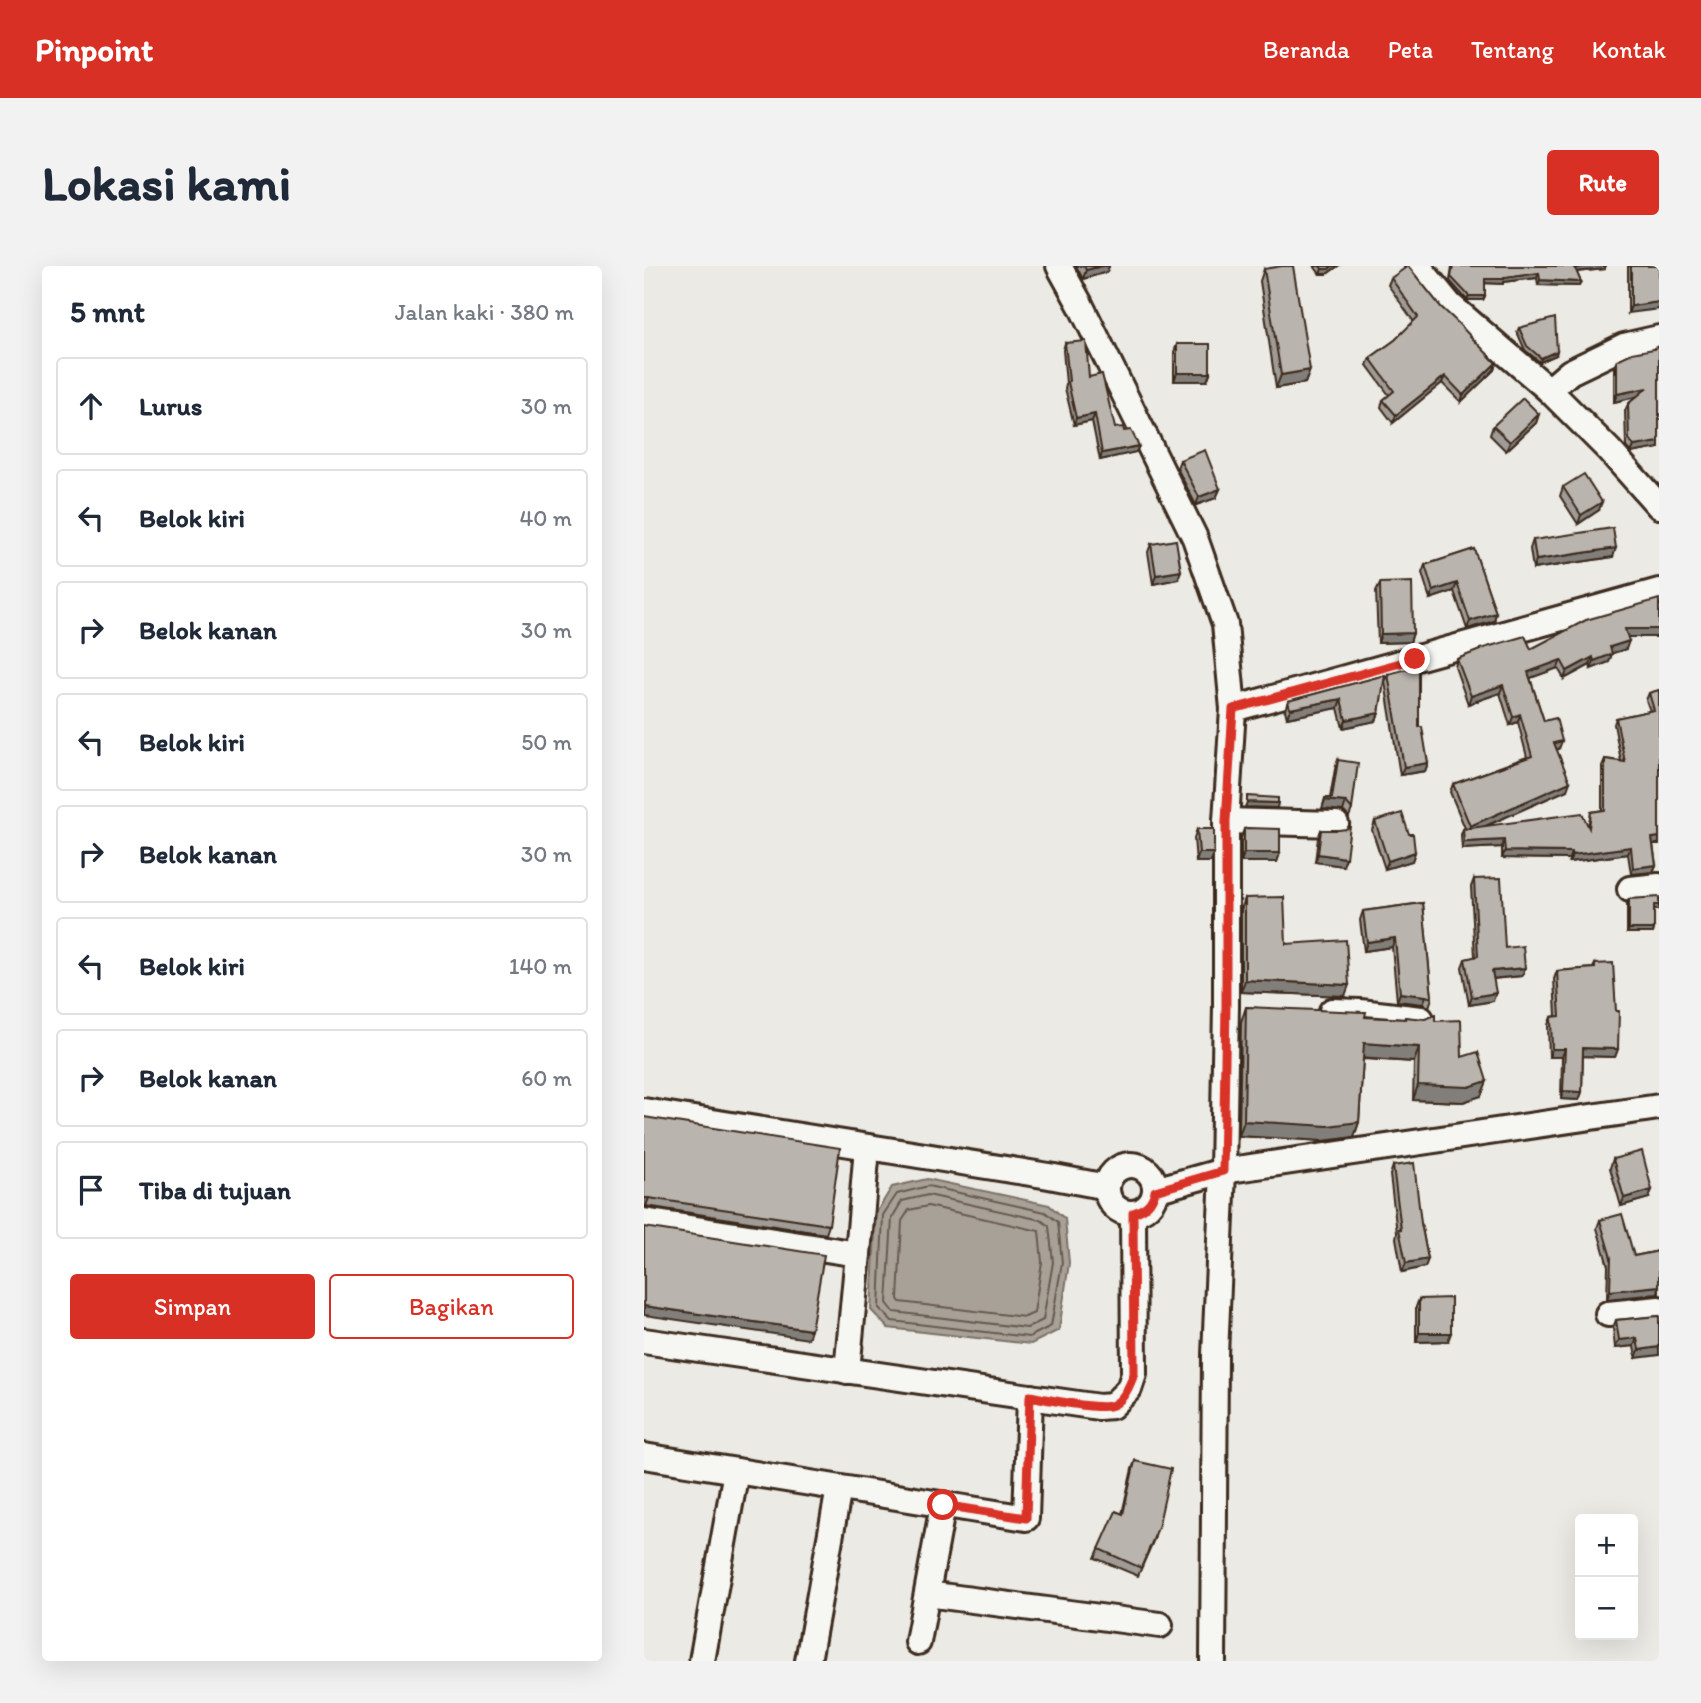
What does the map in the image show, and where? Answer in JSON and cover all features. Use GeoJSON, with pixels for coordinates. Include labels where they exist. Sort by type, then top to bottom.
{"type":"FeatureCollection","features":[{"type":"Feature","properties":{"kind":"street"},"geometry":{"type":"LineString","coordinates":[[1059,266],[1195,538],[1225,624],[1233,709],[1226,821],[1226,1006],[1223,1171],[1215,1355],[1213,1661]]}},
{"type":"Feature","properties":{"kind":"street"},"geometry":{"type":"LineString","coordinates":[[1418,266],[1450,305],[1549,390],[1609,450],[1659,506]]}},
{"type":"Feature","properties":{"kind":"street"},"geometry":{"type":"LineString","coordinates":[[1549,390],[1570,372],[1624,346],[1659,338]]}},
{"type":"Feature","properties":{"kind":"street"},"geometry":{"type":"LineString","coordinates":[[1233,709],[1659,591]]}},
{"type":"Feature","properties":{"kind":"street"},"geometry":{"type":"LineString","coordinates":[[1226,821],[1336,824]]}},
{"type":"Feature","properties":{"kind":"street"},"geometry":{"type":"LineString","coordinates":[[1630,889],[1659,886]]}},
{"type":"Feature","properties":{"kind":"street"},"geometry":{"type":"LineString","coordinates":[[1226,1006],[1254,1007]]}},
{"type":"Feature","properties":{"kind":"street"},"geometry":{"type":"LineString","coordinates":[[1308,1010],[1360,1012],[1421,1019]]}},
{"type":"Feature","properties":{"kind":"street"},"geometry":{"type":"LineString","coordinates":[[1155,1191],[1223,1171],[1659,1107]]}},
{"type":"Feature","properties":{"kind":"street"},"geometry":{"type":"LineString","coordinates":[[644,1111],[1107,1187]]}},
{"type":"Feature","properties":{"kind":"street"},"geometry":{"type":"LineString","coordinates":[[847,1371],[867,1147]]}},
{"type":"Feature","properties":{"kind":"street"},"geometry":{"type":"LineString","coordinates":[[1137,1165],[1151,1175],[1155,1191],[1148,1205],[1133,1213],[1118,1209],[1112,1203],[1107,1187],[1114,1172],[1121,1167],[1137,1165]]}},
{"type":"Feature","properties":{"kind":"street"},"geometry":{"type":"LineString","coordinates":[[644,1341],[1099,1407],[1112,1406],[1129,1389],[1134,1374],[1133,1213]]}},
{"type":"Feature","properties":{"kind":"street"},"geometry":{"type":"LineString","coordinates":[[644,1221],[858,1254]]}},
{"type":"Feature","properties":{"kind":"street"},"geometry":{"type":"LineString","coordinates":[[1608,1314],[1659,1309]]}},
{"type":"Feature","properties":{"kind":"street"},"geometry":{"type":"LineString","coordinates":[[644,1456],[1026,1518],[1030,1396]]}},
{"type":"Feature","properties":{"kind":"street"},"geometry":{"type":"LineString","coordinates":[[702,1661],[736,1471]]}},
{"type":"Feature","properties":{"kind":"street"},"geometry":{"type":"LineString","coordinates":[[808,1661],[839,1488]]}},
{"type":"Feature","properties":{"kind":"street"},"geometry":{"type":"LineString","coordinates":[[918,1642],[943,1505]]}},
{"type":"Feature","properties":{"kind":"street"},"geometry":{"type":"LineString","coordinates":[[927,1594],[1160,1625]]}},
{"type":"Feature","properties":{"kind":"water"},"geometry":{"type":"Polygon","coordinates":[[[927,1179],[1049,1205],[1065,1219],[1069,1263],[1059,1330],[1031,1344],[888,1328],[871,1310],[876,1213],[892,1187],[927,1179]]]}},
{"type":"Feature","properties":{"kind":"building"},"geometry":{"type":"Polygon","coordinates":[[[1084,266],[1102,266],[1086,270],[1084,266]]]}},
{"type":"Feature","properties":{"kind":"building"},"geometry":{"type":"Polygon","coordinates":[[[1293,266],[1310,370],[1281,375],[1264,269],[1293,266]]]}},
{"type":"Feature","properties":{"kind":"building"},"geometry":{"type":"Polygon","coordinates":[[[1408,266],[1441,307],[1496,363],[1463,395],[1445,376],[1396,415],[1383,400],[1394,391],[1370,358],[1395,340],[1418,317],[1391,278],[1408,266]]]}},
{"type":"Feature","properties":{"kind":"building"},"geometry":{"type":"Polygon","coordinates":[[[1453,266],[1589,266],[1575,268],[1581,282],[1540,280],[1539,273],[1485,279],[1485,296],[1469,296],[1451,277],[1453,266]]]}},
{"type":"Feature","properties":{"kind":"building"},"geometry":{"type":"Polygon","coordinates":[[[1631,266],[1659,266],[1659,302],[1631,306],[1631,266]]]}},
{"type":"Feature","properties":{"kind":"building"},"geometry":{"type":"Polygon","coordinates":[[[1555,318],[1557,351],[1541,358],[1527,346],[1519,328],[1555,318]]]}},
{"type":"Feature","properties":{"kind":"building"},"geometry":{"type":"Polygon","coordinates":[[[1086,341],[1089,377],[1102,374],[1115,428],[1131,430],[1139,446],[1102,453],[1095,414],[1076,418],[1068,382],[1065,343],[1086,341]]]}},
{"type":"Feature","properties":{"kind":"building"},"geometry":{"type":"Polygon","coordinates":[[[1177,344],[1210,344],[1210,373],[1177,373],[1177,344]]]}},
{"type":"Feature","properties":{"kind":"building"},"geometry":{"type":"Polygon","coordinates":[[[1659,346],[1659,442],[1634,446],[1629,439],[1628,404],[1647,388],[1617,394],[1617,360],[1659,346]]]}},
{"type":"Feature","properties":{"kind":"building"},"geometry":{"type":"Polygon","coordinates":[[[1523,398],[1539,414],[1510,442],[1493,426],[1523,398]]]}},
{"type":"Feature","properties":{"kind":"building"},"geometry":{"type":"Polygon","coordinates":[[[1205,450],[1220,489],[1199,497],[1180,460],[1205,450]]]}},
{"type":"Feature","properties":{"kind":"building"},"geometry":{"type":"Polygon","coordinates":[[[1584,474],[1602,502],[1581,515],[1563,487],[1584,474]]]}},
{"type":"Feature","properties":{"kind":"building"},"geometry":{"type":"Polygon","coordinates":[[[1613,528],[1616,548],[1536,560],[1533,540],[1613,528]]]}},
{"type":"Feature","properties":{"kind":"building"},"geometry":{"type":"Polygon","coordinates":[[[1176,540],[1181,571],[1156,575],[1151,544],[1176,540]]]}},
{"type":"Feature","properties":{"kind":"building"},"geometry":{"type":"Polygon","coordinates":[[[1474,549],[1496,613],[1470,621],[1457,583],[1433,591],[1425,565],[1474,549]]]}},
{"type":"Feature","properties":{"kind":"building"},"geometry":{"type":"Polygon","coordinates":[[[1412,582],[1413,633],[1381,634],[1380,583],[1412,582]]]}},
{"type":"Feature","properties":{"kind":"building"},"geometry":{"type":"Polygon","coordinates":[[[1659,599],[1659,629],[1625,629],[1629,641],[1610,647],[1612,654],[1594,661],[1593,657],[1567,671],[1561,660],[1528,672],[1544,721],[1556,718],[1562,741],[1554,743],[1570,782],[1470,826],[1453,784],[1532,756],[1520,714],[1513,717],[1503,685],[1471,696],[1457,659],[1480,649],[1525,636],[1531,649],[1586,620],[1659,599]]]}},
{"type":"Feature","properties":{"kind":"building"},"geometry":{"type":"Polygon","coordinates":[[[1419,666],[1419,727],[1422,727],[1428,763],[1404,767],[1388,674],[1419,666]]]}},
{"type":"Feature","properties":{"kind":"building"},"geometry":{"type":"Polygon","coordinates":[[[1385,675],[1379,713],[1346,720],[1341,699],[1290,709],[1288,701],[1385,675]]]}},
{"type":"Feature","properties":{"kind":"building"},"geometry":{"type":"Polygon","coordinates":[[[1659,690],[1659,837],[1652,838],[1656,865],[1633,868],[1631,847],[1572,855],[1571,852],[1505,851],[1504,840],[1464,842],[1463,829],[1582,813],[1589,828],[1591,812],[1605,810],[1605,759],[1625,762],[1616,718],[1654,710],[1649,693],[1659,690]]]}},
{"type":"Feature","properties":{"kind":"building"},"geometry":{"type":"Polygon","coordinates":[[[1338,760],[1358,763],[1352,809],[1346,802],[1325,800],[1332,798],[1338,760]]]}},
{"type":"Feature","properties":{"kind":"building"},"geometry":{"type":"Polygon","coordinates":[[[1247,796],[1278,798],[1278,803],[1247,802],[1247,796]]]}},
{"type":"Feature","properties":{"kind":"building"},"geometry":{"type":"Polygon","coordinates":[[[1402,813],[1409,834],[1413,834],[1415,852],[1388,861],[1375,821],[1402,813]]]}},
{"type":"Feature","properties":{"kind":"building"},"geometry":{"type":"Polygon","coordinates":[[[1350,825],[1346,858],[1318,854],[1321,830],[1346,829],[1350,825]]]}},
{"type":"Feature","properties":{"kind":"building"},"geometry":{"type":"Polygon","coordinates":[[[1197,829],[1214,829],[1214,853],[1199,853],[1197,829]]]}},
{"type":"Feature","properties":{"kind":"building"},"geometry":{"type":"Polygon","coordinates":[[[1244,829],[1280,829],[1280,853],[1244,853],[1244,829]]]}},
{"type":"Feature","properties":{"kind":"building"},"geometry":{"type":"Polygon","coordinates":[[[1501,878],[1505,948],[1523,946],[1525,968],[1492,971],[1496,993],[1472,997],[1465,959],[1478,956],[1474,879],[1501,878]]]}},
{"type":"Feature","properties":{"kind":"building"},"geometry":{"type":"Polygon","coordinates":[[[1284,897],[1286,944],[1346,940],[1349,985],[1245,980],[1245,898],[1284,897]]]}},
{"type":"Feature","properties":{"kind":"building"},"geometry":{"type":"Polygon","coordinates":[[[1659,897],[1659,905],[1654,905],[1654,929],[1629,929],[1629,899],[1659,897]]]}},
{"type":"Feature","properties":{"kind":"building"},"geometry":{"type":"Polygon","coordinates":[[[1423,903],[1432,998],[1400,993],[1395,938],[1367,942],[1363,911],[1423,903]]]}},
{"type":"Feature","properties":{"kind":"building"},"geometry":{"type":"Polygon","coordinates":[[[1613,963],[1616,1011],[1619,1011],[1618,1049],[1583,1048],[1582,1092],[1563,1091],[1565,1049],[1552,1049],[1551,1017],[1560,1016],[1557,971],[1595,968],[1595,964],[1613,963]]]}},
{"type":"Feature","properties":{"kind":"building"},"geometry":{"type":"Polygon","coordinates":[[[1246,1007],[1366,1012],[1365,1017],[1405,1019],[1425,1019],[1435,1015],[1435,1021],[1461,1020],[1462,1057],[1478,1052],[1487,1081],[1469,1087],[1418,1085],[1419,1047],[1364,1043],[1359,1122],[1328,1126],[1244,1121],[1246,1007]]]}},
{"type":"Feature","properties":{"kind":"building"},"geometry":{"type":"Polygon","coordinates":[[[644,1117],[840,1148],[829,1225],[644,1198],[644,1117]]]}},
{"type":"Feature","properties":{"kind":"building"},"geometry":{"type":"Polygon","coordinates":[[[1642,1151],[1652,1190],[1624,1198],[1613,1159],[1642,1151]]]}},
{"type":"Feature","properties":{"kind":"building"},"geometry":{"type":"Polygon","coordinates":[[[1414,1163],[1428,1259],[1406,1263],[1399,1229],[1393,1166],[1414,1163]]]}},
{"type":"Feature","properties":{"kind":"building"},"geometry":{"type":"Polygon","coordinates":[[[1622,1214],[1634,1256],[1659,1251],[1659,1286],[1610,1291],[1611,1258],[1600,1220],[1622,1214]]]}},
{"type":"Feature","properties":{"kind":"building"},"geometry":{"type":"Polygon","coordinates":[[[644,1227],[824,1255],[811,1330],[644,1306],[644,1227]]]}},
{"type":"Feature","properties":{"kind":"building"},"geometry":{"type":"Polygon","coordinates":[[[1451,1298],[1451,1333],[1419,1333],[1419,1299],[1451,1298]]]}},
{"type":"Feature","properties":{"kind":"building"},"geometry":{"type":"Polygon","coordinates":[[[1659,1316],[1659,1347],[1639,1350],[1637,1338],[1619,1340],[1616,1320],[1659,1316]]]}},
{"type":"Feature","properties":{"kind":"building"},"geometry":{"type":"Polygon","coordinates":[[[1135,1461],[1171,1469],[1158,1528],[1141,1568],[1099,1549],[1116,1511],[1123,1514],[1135,1461]]]}},
{"type":"Feature","properties":{"kind":"route"},"geometry":{"type":"LineString","coordinates":[[943,1505],[1026,1518],[1030,1396],[1099,1407],[1112,1406],[1129,1389],[1134,1374],[1133,1213],[1148,1205],[1155,1191],[1223,1171],[1226,821],[1233,709],[1415,659]]}}]}
